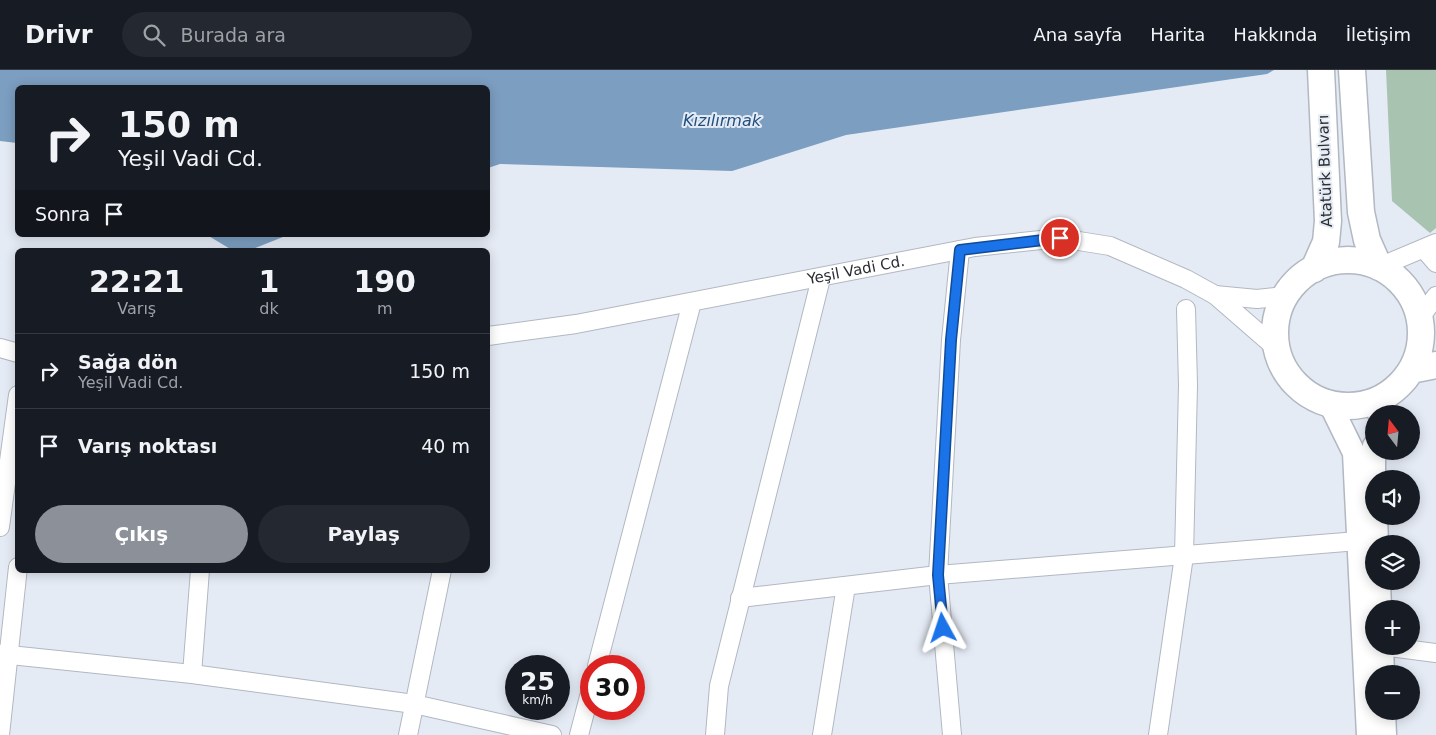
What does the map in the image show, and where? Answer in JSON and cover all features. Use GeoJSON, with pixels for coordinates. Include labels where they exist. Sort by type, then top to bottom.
{"type":"FeatureCollection","features":[{"type":"Feature","properties":{"kind":"highway","name":"Atatürk Bulvarı"},"geometry":{"type":"LineString","coordinates":[[1314,269],[1326,242],[1328,221],[1322,70]]}},
{"type":"Feature","properties":{"kind":"highway"},"geometry":{"type":"LineString","coordinates":[[1352,70],[1361,212],[1367,240],[1379,267]]}},
{"type":"Feature","properties":{"kind":"highway","name":"Atatürk Bulvarı"},"geometry":{"type":"LineString","coordinates":[[1365,405],[1330,404],[1311,396],[1295,384],[1284,367],[1276,348],[1276,322],[1285,296],[1298,281],[1326,263],[1353,260],[1379,267],[1401,282],[1428,321],[1420,344],[1424,368],[1403,381],[1382,405]]}},
{"type":"Feature","properties":{"kind":"main road"},"geometry":{"type":"LineString","coordinates":[[1330,404],[1354,453],[1367,535]]}},
{"type":"Feature","properties":{"kind":"main road"},"geometry":{"type":"LineString","coordinates":[[1368,590],[1368,735]]}},
{"type":"Feature","properties":{"kind":"main road"},"geometry":{"type":"LineString","coordinates":[[1384,720],[1385,735]]}},
{"type":"Feature","properties":{"kind":"street","name":"Yeşil Vadi Cd."},"geometry":{"type":"LineString","coordinates":[[490,340],[960,250],[1060,238],[1110,246],[1186,279],[1215,295]]}},
{"type":"Feature","properties":{"kind":"street"},"geometry":{"type":"LineString","coordinates":[[1379,267],[1430,246],[1436,263]]}},
{"type":"Feature","properties":{"kind":"street"},"geometry":{"type":"LineString","coordinates":[[952,735],[938,575],[951,340],[960,250]]}},
{"type":"Feature","properties":{"kind":"street"},"geometry":{"type":"LineString","coordinates":[[715,735],[719,686],[820,278]]}},
{"type":"Feature","properties":{"kind":"street"},"geometry":{"type":"LineString","coordinates":[[1215,295],[1257,299],[1285,296]]}},
{"type":"Feature","properties":{"kind":"street"},"geometry":{"type":"LineString","coordinates":[[1215,295],[1276,348]]}},
{"type":"Feature","properties":{"kind":"street"},"geometry":{"type":"LineString","coordinates":[[1428,321],[1436,296]]}},
{"type":"Feature","properties":{"kind":"street"},"geometry":{"type":"LineString","coordinates":[[600,655],[692,302]]}},
{"type":"Feature","properties":{"kind":"street"},"geometry":{"type":"LineString","coordinates":[[1158,735],[1184,556],[1188,386],[1186,310]]}},
{"type":"Feature","properties":{"kind":"street"},"geometry":{"type":"LineString","coordinates":[[0,348],[15,353]]}},
{"type":"Feature","properties":{"kind":"street"},"geometry":{"type":"LineString","coordinates":[[0,527],[15,418]]}},
{"type":"Feature","properties":{"kind":"street"},"geometry":{"type":"LineString","coordinates":[[740,598],[938,575],[1365,542]]}},
{"type":"Feature","properties":{"kind":"street"},"geometry":{"type":"LineString","coordinates":[[0,735],[3,654],[17,573]]}},
{"type":"Feature","properties":{"kind":"street"},"geometry":{"type":"LineString","coordinates":[[192,674],[200,573]]}},
{"type":"Feature","properties":{"kind":"street"},"geometry":{"type":"LineString","coordinates":[[408,735],[441,573]]}},
{"type":"Feature","properties":{"kind":"street"},"geometry":{"type":"LineString","coordinates":[[822,735],[846,586]]}},
{"type":"Feature","properties":{"kind":"street"},"geometry":{"type":"LineString","coordinates":[[1420,651],[1436,653]]}},
{"type":"Feature","properties":{"kind":"street"},"geometry":{"type":"LineString","coordinates":[[3,654],[192,674],[414,704],[552,735]]}},
{"type":"Feature","properties":{"kind":"street"},"geometry":{"type":"LineString","coordinates":[[579,735],[583,720]]}},
{"type":"Feature","properties":{"kind":"green space"},"geometry":{"type":"Polygon","coordinates":[[[1386,70],[1436,70],[1436,228],[1430,233],[1392,201],[1386,70]]]}},
{"type":"Feature","properties":{"kind":"water","name":"Kızılırmak"},"geometry":{"type":"Polygon","coordinates":[[[0,70],[1274,70],[1267,74],[846,135],[732,171],[500,164],[490,167],[490,85],[15,85],[15,143],[0,141],[0,70]]]}},
{"type":"Feature","properties":{"kind":"water"},"geometry":{"type":"Polygon","coordinates":[[[210,237],[283,237],[255,248],[229,248],[210,237]]]}},
{"type":"Feature","properties":{"kind":"route"},"geometry":{"type":"LineString","coordinates":[[943,628],[938,575],[951,340],[960,250],[1060,238]]}}]}
